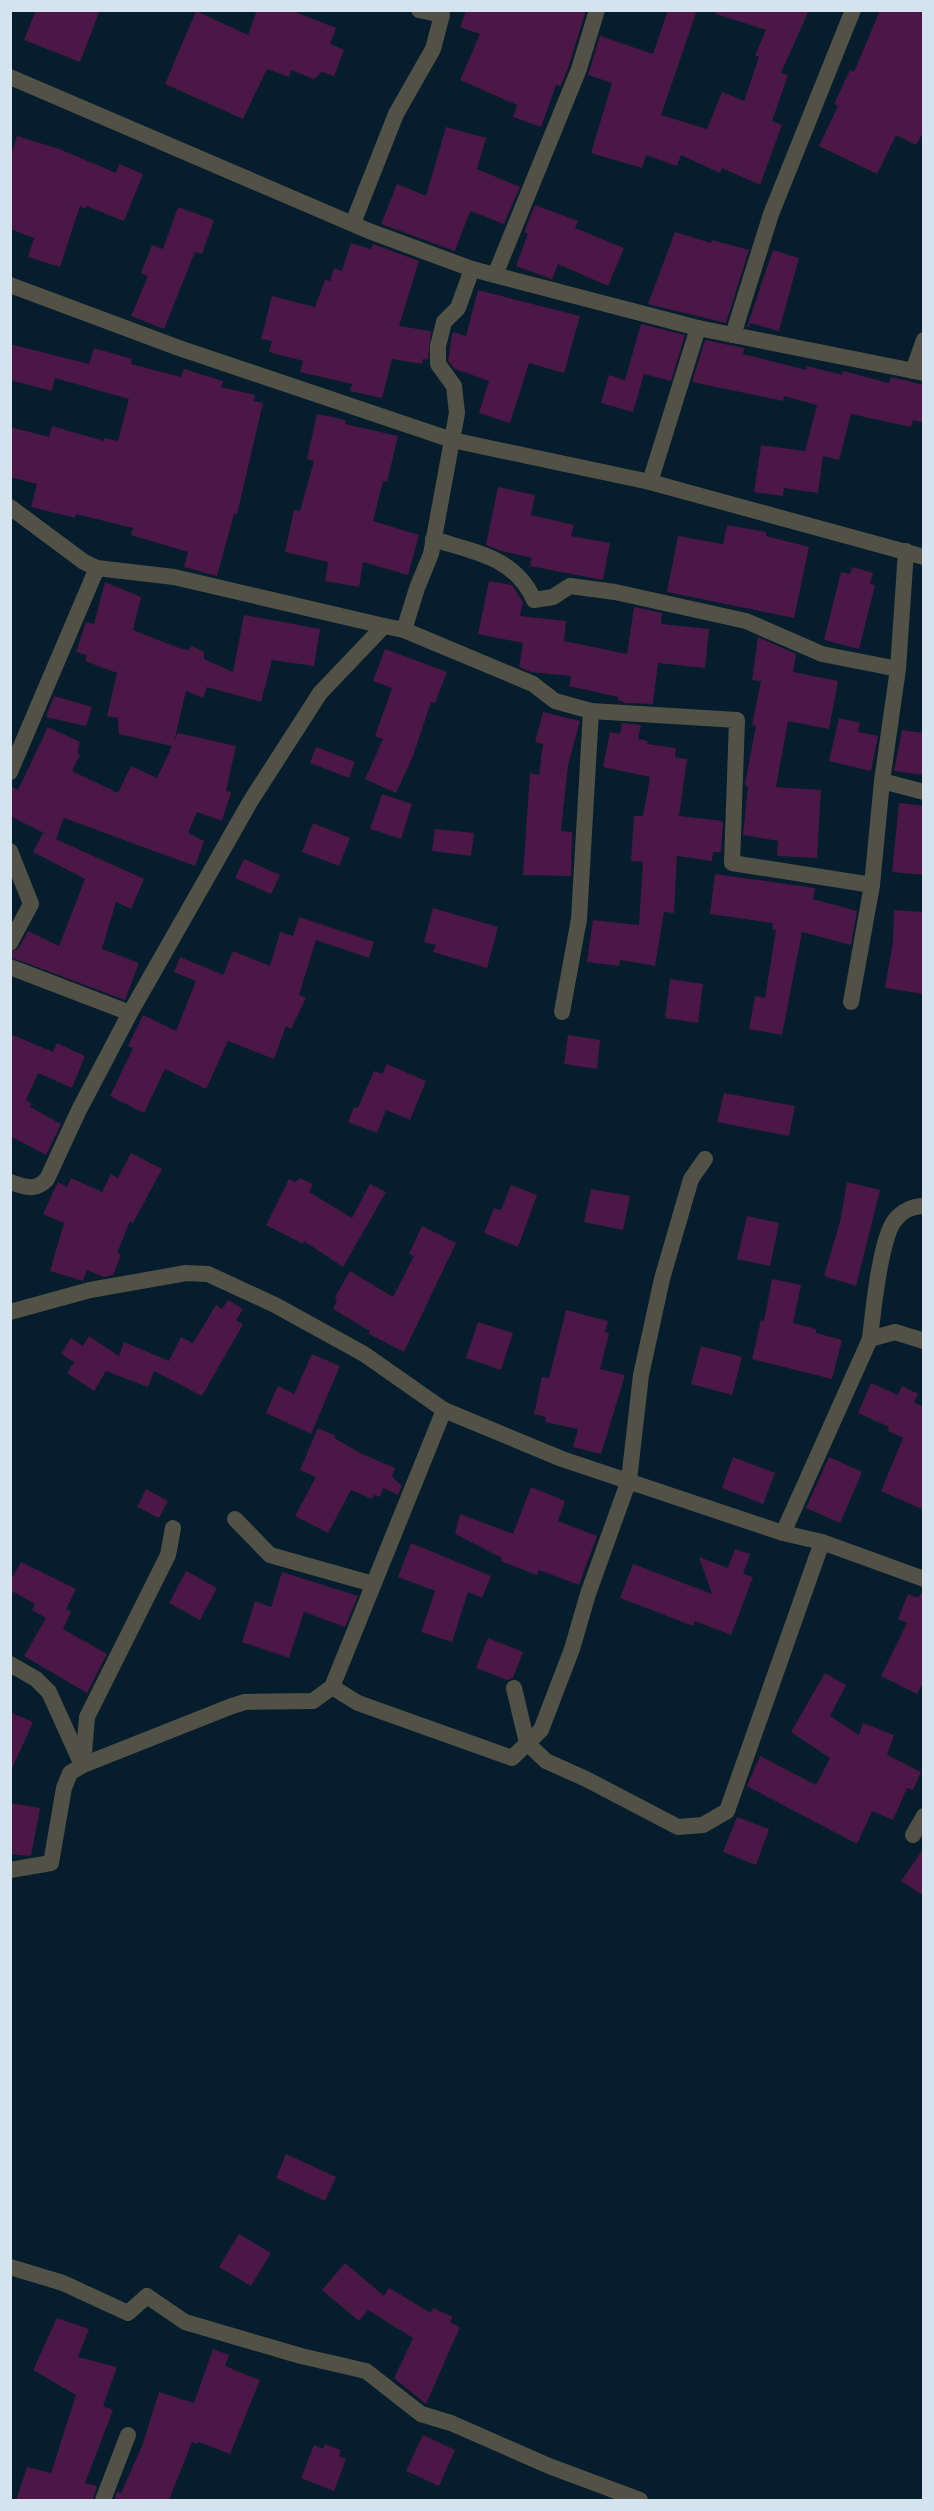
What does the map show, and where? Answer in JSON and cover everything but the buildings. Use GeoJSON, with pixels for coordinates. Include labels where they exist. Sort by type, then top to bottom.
{"type":"FeatureCollection","features":[{"type":"Feature","properties":{"kind":"street"},"geometry":{"type":"LineString","coordinates":[[353,223],[396,114],[433,49],[442,13],[419,10]]}},
{"type":"Feature","properties":{"kind":"street"},"geometry":{"type":"LineString","coordinates":[[495,276],[579,69],[597,10]]}},
{"type":"Feature","properties":{"kind":"street"},"geometry":{"type":"LineString","coordinates":[[733,335],[771,214],[853,10]]}},
{"type":"Feature","properties":{"kind":"street"},"geometry":{"type":"LineString","coordinates":[[10,77],[353,223],[495,276],[698,328],[918,372],[924,340]]}},
{"type":"Feature","properties":{"kind":"street"},"geometry":{"type":"LineString","coordinates":[[404,630],[417,588],[431,554],[456,413],[454,387],[438,364],[438,346],[444,322],[458,308],[472,269]]}},
{"type":"Feature","properties":{"kind":"street"},"geometry":{"type":"LineString","coordinates":[[10,285],[179,348],[452,440],[650,482],[924,557]]}},
{"type":"Feature","properties":{"kind":"street"},"geometry":{"type":"LineString","coordinates":[[650,482],[698,328]]}},
{"type":"Feature","properties":{"kind":"street"},"geometry":{"type":"LineString","coordinates":[[10,507],[84,562],[97,568],[174,577],[404,630],[533,684],[555,701],[591,711],[737,720],[732,863],[872,885]]}},
{"type":"Feature","properties":{"kind":"street"},"geometry":{"type":"LineString","coordinates":[[433,539],[507,565],[526,582],[534,600],[553,597],[570,586],[615,592],[746,621],[822,654],[898,669]]}},
{"type":"Feature","properties":{"kind":"street"},"geometry":{"type":"LineString","coordinates":[[851,1002],[872,885],[882,781],[898,669],[906,551]]}},
{"type":"Feature","properties":{"kind":"street"},"geometry":{"type":"LineString","coordinates":[[10,772],[97,568]]}},
{"type":"Feature","properties":{"kind":"street"},"geometry":{"type":"LineString","coordinates":[[10,1182],[31,1188],[39,1187],[47,1179],[79,1110],[130,1013],[250,802],[320,693],[384,626]]}},
{"type":"Feature","properties":{"kind":"street"},"geometry":{"type":"LineString","coordinates":[[561,1012],[579,919],[591,711]]}},
{"type":"Feature","properties":{"kind":"street"},"geometry":{"type":"LineString","coordinates":[[882,781],[924,792]]}},
{"type":"Feature","properties":{"kind":"street"},"geometry":{"type":"LineString","coordinates":[[10,850],[31,904],[10,943]]}},
{"type":"Feature","properties":{"kind":"street"},"geometry":{"type":"LineString","coordinates":[[10,966],[130,1013]]}},
{"type":"Feature","properties":{"kind":"street"},"geometry":{"type":"LineString","coordinates":[[332,1687],[358,1703],[512,1758],[541,1730],[572,1649],[588,1594],[629,1480],[640,1375],[663,1279],[691,1179],[705,1159]]}},
{"type":"Feature","properties":{"kind":"street"},"geometry":{"type":"LineString","coordinates":[[783,1533],[870,1338],[885,1248],[895,1220],[914,1206],[924,1206]]}},
{"type":"Feature","properties":{"kind":"street"},"geometry":{"type":"LineString","coordinates":[[10,1312],[90,1290],[186,1273],[208,1274],[275,1305],[364,1354],[444,1410],[562,1459],[783,1533],[822,1542],[924,1579]]}},
{"type":"Feature","properties":{"kind":"street"},"geometry":{"type":"LineString","coordinates":[[870,1338],[895,1332],[924,1341]]}},
{"type":"Feature","properties":{"kind":"street"},"geometry":{"type":"LineString","coordinates":[[10,1870],[51,1863],[64,1788],[70,1773],[83,1765],[244,1702],[313,1701],[332,1687],[444,1410]]}},
{"type":"Feature","properties":{"kind":"street"},"geometry":{"type":"LineString","coordinates":[[235,1519],[270,1555],[373,1584]]}},
{"type":"Feature","properties":{"kind":"street"},"geometry":{"type":"LineString","coordinates":[[83,1765],[87,1717],[168,1555],[173,1528]]}},
{"type":"Feature","properties":{"kind":"street"},"geometry":{"type":"LineString","coordinates":[[514,1688],[526,1743],[546,1761],[678,1827],[703,1825],[727,1811],[822,1542]]}},
{"type":"Feature","properties":{"kind":"street"},"geometry":{"type":"LineString","coordinates":[[10,1664],[36,1679],[49,1692],[83,1765]]}},
{"type":"Feature","properties":{"kind":"street"},"geometry":{"type":"LineString","coordinates":[[913,1835],[924,1816]]}},
{"type":"Feature","properties":{"kind":"street"},"geometry":{"type":"LineString","coordinates":[[10,2267],[63,2283],[128,2313],[147,2296],[185,2322],[302,2356],[366,2371],[421,2414],[451,2423],[549,2466],[640,2500]]}},
{"type":"Feature","properties":{"kind":"street"},"geometry":{"type":"LineString","coordinates":[[103,2500],[128,2435]]}}]}
